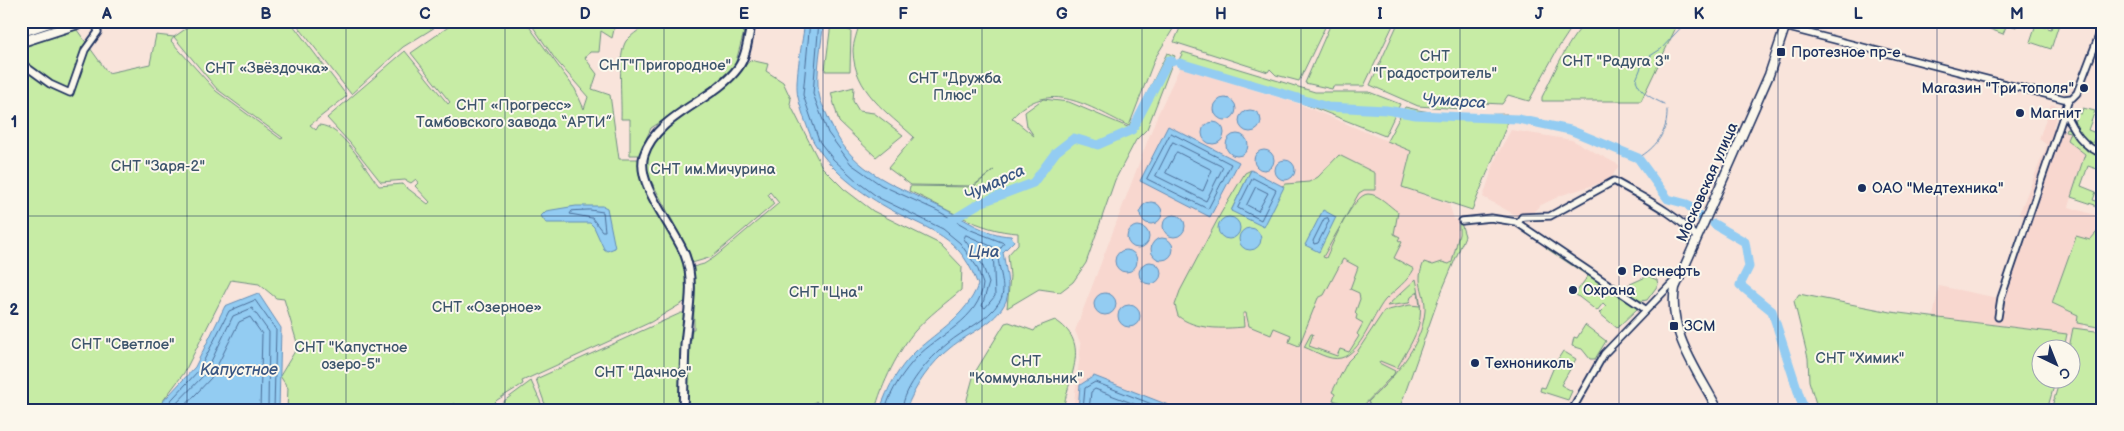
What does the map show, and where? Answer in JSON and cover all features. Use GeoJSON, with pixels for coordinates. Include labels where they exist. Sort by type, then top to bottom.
{"type":"FeatureCollection","features":[{"type":"Feature","properties":{"kind":"main road"},"geometry":{"type":"LineString","coordinates":[[21,32],[54,21]]}},
{"type":"Feature","properties":{"kind":"main road"},"geometry":{"type":"LineString","coordinates":[[21,42],[86,21]]}},
{"type":"Feature","properties":{"kind":"main road","name":"Московская улица"},"geometry":{"type":"LineString","coordinates":[[1678,276],[1697,238],[1769,75],[1786,24]]}},
{"type":"Feature","properties":{"kind":"main road"},"geometry":{"type":"LineString","coordinates":[[1678,276],[1673,301],[1677,326],[1686,349],[1718,410]]}},
{"type":"Feature","properties":{"kind":"street"},"geometry":{"type":"LineString","coordinates":[[21,63],[50,84],[70,93],[85,50],[98,32],[95,21]]}},
{"type":"Feature","properties":{"kind":"street"},"geometry":{"type":"LineString","coordinates":[[683,410],[684,357],[691,289],[689,267],[676,234],[648,186],[643,172],[642,159],[650,142],[660,130],[724,82],[739,67],[752,21]]}},
{"type":"Feature","properties":{"kind":"street"},"geometry":{"type":"LineString","coordinates":[[1786,24],[1994,83],[2069,99]]}},
{"type":"Feature","properties":{"kind":"street"},"geometry":{"type":"LineString","coordinates":[[1998,317],[2001,298],[2069,99],[2077,93],[2103,25]]}},
{"type":"Feature","properties":{"kind":"street"},"geometry":{"type":"LineString","coordinates":[[2065,112],[2073,129],[2087,147],[2103,154]]}},
{"type":"Feature","properties":{"kind":"street"},"geometry":{"type":"LineString","coordinates":[[1518,223],[1522,217],[1550,216],[1614,182],[1653,202],[1685,226],[1697,238]]}},
{"type":"Feature","properties":{"kind":"street"},"geometry":{"type":"LineString","coordinates":[[1462,221],[1491,218],[1518,223],[1645,309]]}},
{"type":"Feature","properties":{"kind":"street","name":"Московская улица"},"geometry":{"type":"LineString","coordinates":[[1572,410],[1604,354],[1678,276]]}},
{"type":"Feature","properties":{"kind":"shaded area"},"geometry":{"type":"Polygon","coordinates":[[[1180,67],[1297,103],[1411,151],[1402,187],[1449,204],[1454,219],[1461,221],[1465,236],[1438,300],[1399,410],[1073,410],[1081,345],[1075,331],[1157,116],[1180,67]]]}},
{"type":"Feature","properties":{"kind":"shaded area"},"geometry":{"type":"Polygon","coordinates":[[[2051,104],[2060,107],[2053,127],[2070,132],[2067,140],[2085,154],[2069,207],[2102,217],[2097,233],[2090,240],[2076,237],[2052,303],[2078,315],[2077,323],[2083,324],[2082,329],[2073,328],[2071,335],[1933,317],[1939,286],[1998,298],[2025,217],[2019,214],[2047,145],[2039,139],[2051,104]]]}},
{"type":"Feature","properties":{"kind":"shaded area"},"geometry":{"type":"Polygon","coordinates":[[[1511,130],[1572,140],[1619,165],[1610,180],[1562,195],[1539,206],[1526,221],[1483,197],[1497,155],[1511,130]]]}},
{"type":"Feature","properties":{"kind":"green space"},"geometry":{"type":"Polygon","coordinates":[[[197,21],[290,21],[347,96],[310,125],[316,130],[319,125],[328,127],[336,132],[352,149],[379,186],[402,184],[428,204],[430,202],[415,186],[418,183],[416,179],[411,183],[405,180],[381,182],[327,118],[405,51],[448,104],[450,102],[411,53],[457,21],[525,21],[575,89],[584,109],[588,97],[555,59],[529,21],[616,21],[612,38],[601,31],[599,52],[590,52],[585,58],[597,74],[592,89],[610,95],[619,159],[638,159],[641,178],[648,195],[685,263],[688,281],[686,301],[651,322],[522,381],[523,384],[497,400],[487,410],[460,410],[454,403],[452,405],[456,410],[287,410],[288,388],[280,376],[298,346],[284,299],[276,298],[259,284],[231,280],[184,373],[156,410],[21,410],[21,48],[77,30],[108,73],[150,64],[156,35],[174,37],[197,21]],[[174,37],[171,41],[216,91],[281,139],[283,138],[217,89],[174,37]]]}},
{"type":"Feature","properties":{"kind":"green space"},"geometry":{"type":"Polygon","coordinates":[[[294,21],[445,21],[403,47],[351,94],[294,21]]]}},
{"type":"Feature","properties":{"kind":"green space","name":"СНТ\"Пригородное\""},"geometry":{"type":"Polygon","coordinates":[[[651,21],[747,21],[735,65],[712,86],[684,106],[680,105],[679,110],[651,128],[639,155],[630,155],[630,119],[621,119],[623,48],[631,36],[651,21]]]}},
{"type":"Feature","properties":{"kind":"green space","name":"СНТ \"Дружба Плюс\""},"geometry":{"type":"Polygon","coordinates":[[[860,21],[1178,21],[1155,58],[1129,126],[1084,104],[1055,98],[1040,99],[1026,106],[1012,118],[1034,136],[1027,126],[1025,112],[1043,99],[1069,102],[1130,128],[1167,53],[1175,56],[1147,129],[1136,140],[1115,180],[1086,263],[1073,282],[1060,292],[1039,289],[1007,308],[1010,276],[1008,255],[1018,244],[1018,233],[989,228],[975,223],[909,191],[910,186],[973,187],[994,170],[973,186],[911,185],[888,168],[914,137],[874,100],[859,78],[853,51],[860,21]]]}},
{"type":"Feature","properties":{"kind":"green space"},"geometry":{"type":"Polygon","coordinates":[[[1183,21],[1328,21],[1299,81],[1276,75],[1270,69],[1268,72],[1174,42],[1183,21]]]}},
{"type":"Feature","properties":{"kind":"green space"},"geometry":{"type":"Polygon","coordinates":[[[1332,21],[1395,21],[1364,86],[1333,86],[1332,89],[1305,83],[1332,21]]]}},
{"type":"Feature","properties":{"kind":"green space","name":"СНТ \"Градостроитель\""},"geometry":{"type":"Polygon","coordinates":[[[1399,21],[1576,21],[1557,50],[1529,101],[1508,95],[1502,104],[1463,102],[1461,109],[1418,106],[1370,85],[1399,21]]]}},
{"type":"Feature","properties":{"kind":"green space","name":"СНТ \"Радуга 3\""},"geometry":{"type":"Polygon","coordinates":[[[1589,21],[1679,21],[1641,101],[1542,101],[1542,97],[1569,45],[1575,35],[1589,21]]]}},
{"type":"Feature","properties":{"kind":"green space"},"geometry":{"type":"Polygon","coordinates":[[[1980,21],[2018,21],[2016,27],[2007,24],[2003,34],[1979,25],[1980,21]]]}},
{"type":"Feature","properties":{"kind":"green space"},"geometry":{"type":"Polygon","coordinates":[[[2054,21],[2060,21],[2051,49],[2030,42],[2036,24],[2051,29],[2054,21]]]}},
{"type":"Feature","properties":{"kind":"green space"},"geometry":{"type":"Polygon","coordinates":[[[831,23],[851,31],[850,71],[825,71],[831,23]]]}},
{"type":"Feature","properties":{"kind":"green space"},"geometry":{"type":"Polygon","coordinates":[[[1183,52],[1315,92],[1369,92],[1400,104],[1385,136],[1292,99],[1177,64],[1183,52]]]}},
{"type":"Feature","properties":{"kind":"green space","name":"СНТ \"Цна\""},"geometry":{"type":"Polygon","coordinates":[[[750,60],[768,64],[766,71],[783,82],[791,99],[790,104],[822,167],[844,189],[873,211],[940,244],[962,267],[961,290],[926,320],[909,339],[891,368],[875,410],[811,410],[818,403],[816,401],[806,410],[686,410],[689,340],[691,340],[692,329],[694,329],[693,267],[704,264],[715,257],[779,203],[770,192],[768,194],[774,204],[712,257],[692,263],[686,246],[648,175],[646,161],[649,151],[662,133],[735,79],[750,60]]]}},
{"type":"Feature","properties":{"kind":"green space"},"geometry":{"type":"Polygon","coordinates":[[[854,87],[853,101],[859,111],[874,113],[903,135],[876,157],[839,122],[831,93],[854,87]]]}},
{"type":"Feature","properties":{"kind":"green space"},"geometry":{"type":"Polygon","coordinates":[[[1405,107],[1468,115],[1507,114],[1506,127],[1472,210],[1402,187],[1411,151],[1387,141],[1405,107]]]}},
{"type":"Feature","properties":{"kind":"green space"},"geometry":{"type":"Polygon","coordinates":[[[2083,108],[2095,111],[2088,130],[2096,133],[2093,142],[2103,145],[2103,150],[2089,145],[2073,126],[2077,113],[2081,114],[2083,108]]]}},
{"type":"Feature","properties":{"kind":"green space"},"geometry":{"type":"Polygon","coordinates":[[[2066,128],[2070,129],[2087,151],[2103,156],[2103,171],[2088,166],[2081,186],[2096,192],[2093,200],[2103,203],[2103,210],[2095,207],[2095,205],[2071,197],[2085,154],[2067,140],[2070,132],[2065,131],[2066,128]]]}},
{"type":"Feature","properties":{"kind":"green space"},"geometry":{"type":"Polygon","coordinates":[[[1339,155],[1375,173],[1375,190],[1364,190],[1359,193],[1323,257],[1326,258],[1338,232],[1356,202],[1362,196],[1368,194],[1380,198],[1398,212],[1394,234],[1400,237],[1398,240],[1402,242],[1394,258],[1414,269],[1405,281],[1385,300],[1360,342],[1348,355],[1336,359],[1304,347],[1311,334],[1313,334],[1309,346],[1337,356],[1340,349],[1349,352],[1359,336],[1357,334],[1363,323],[1356,319],[1357,315],[1355,313],[1360,299],[1359,293],[1350,289],[1358,267],[1343,259],[1324,295],[1318,298],[1299,346],[1289,342],[1291,335],[1274,328],[1271,335],[1249,326],[1246,313],[1243,313],[1244,327],[1227,328],[1201,326],[1185,321],[1178,316],[1175,305],[1180,291],[1221,213],[1245,173],[1251,170],[1231,211],[1286,184],[1309,182],[1318,177],[1339,155]]]}},
{"type":"Feature","properties":{"kind":"green space"},"geometry":{"type":"Polygon","coordinates":[[[1459,223],[1461,223],[1465,236],[1438,300],[1399,410],[1380,410],[1371,406],[1368,402],[1396,373],[1412,350],[1423,324],[1425,304],[1420,276],[1424,262],[1433,265],[1442,262],[1449,264],[1452,262],[1459,234],[1459,223]]]}},
{"type":"Feature","properties":{"kind":"green space"},"geometry":{"type":"Polygon","coordinates":[[[2103,225],[2103,328],[2077,323],[2078,315],[2052,303],[2076,236],[2090,240],[2103,225]]]}},
{"type":"Feature","properties":{"kind":"green space"},"geometry":{"type":"Polygon","coordinates":[[[1548,245],[1599,281],[1598,284],[1600,282],[1638,308],[1617,328],[1599,313],[1606,306],[1603,303],[1597,311],[1575,294],[1588,276],[1546,248],[1548,245]]]}},
{"type":"Feature","properties":{"kind":"green space"},"geometry":{"type":"Polygon","coordinates":[[[1648,276],[1657,280],[1658,285],[1647,300],[1641,301],[1625,292],[1628,285],[1648,276]]]}},
{"type":"Feature","properties":{"kind":"green space"},"geometry":{"type":"Polygon","coordinates":[[[1416,279],[1419,294],[1420,306],[1418,292],[1411,297],[1409,303],[1387,306],[1416,279]]]}},
{"type":"Feature","properties":{"kind":"green space","name":"СНТ \"Химик\""},"geometry":{"type":"Polygon","coordinates":[[[1799,294],[1891,312],[2067,334],[2066,338],[2032,338],[2032,388],[2053,388],[2047,410],[1818,410],[1809,381],[1808,358],[1794,301],[1799,294]]]}},
{"type":"Feature","properties":{"kind":"green space"},"geometry":{"type":"Polygon","coordinates":[[[1410,305],[1420,306],[1418,325],[1411,344],[1397,368],[1380,361],[1379,363],[1395,371],[1394,374],[1359,410],[1339,410],[1341,403],[1333,400],[1335,394],[1332,392],[1348,361],[1357,352],[1384,311],[1410,305]]]}},
{"type":"Feature","properties":{"kind":"green space","name":"СНТ \"Дачное\""},"geometry":{"type":"Polygon","coordinates":[[[681,313],[686,313],[680,410],[547,410],[536,379],[681,313]]]}},
{"type":"Feature","properties":{"kind":"green space","name":"СНТ \"Коммунальник\""},"geometry":{"type":"Polygon","coordinates":[[[1055,320],[1066,329],[1072,338],[1075,348],[1073,369],[1064,405],[1067,406],[1066,410],[964,410],[974,374],[1005,323],[1009,322],[1034,331],[1037,327],[1055,320]]]}},
{"type":"Feature","properties":{"kind":"green space"},"geometry":{"type":"Polygon","coordinates":[[[1585,325],[1606,341],[1595,359],[1590,359],[1582,349],[1572,346],[1574,337],[1577,338],[1585,325]]]}},
{"type":"Feature","properties":{"kind":"green space"},"geometry":{"type":"Polygon","coordinates":[[[2073,328],[2103,332],[2103,410],[2051,410],[2057,388],[2082,388],[2082,338],[2071,338],[2073,328]]]}},
{"type":"Feature","properties":{"kind":"green space"},"geometry":{"type":"Polygon","coordinates":[[[1563,351],[1576,359],[1561,385],[1572,391],[1568,400],[1540,391],[1541,387],[1545,388],[1563,351]]]}},
{"type":"Feature","properties":{"kind":"green space"},"geometry":{"type":"Polygon","coordinates":[[[531,381],[544,410],[492,410],[531,381]]]}},
{"type":"Feature","properties":{"kind":"water","name":"Цна"},"geometry":{"type":"Polygon","coordinates":[[[805,21],[824,21],[818,68],[819,94],[836,134],[858,162],[887,182],[947,210],[982,229],[1011,236],[1014,241],[1003,252],[1008,290],[1006,301],[1001,309],[989,322],[957,343],[936,361],[918,384],[906,410],[880,410],[894,378],[916,351],[959,314],[973,296],[978,285],[964,258],[947,240],[938,233],[887,208],[852,185],[832,166],[815,144],[799,102],[797,90],[805,21]]]}},
{"type":"Feature","properties":{"kind":"water"},"geometry":{"type":"Polygon","coordinates":[[[1221,98],[1229,98],[1236,105],[1236,113],[1229,120],[1221,120],[1214,113],[1214,105],[1221,98]]]}},
{"type":"Feature","properties":{"kind":"water"},"geometry":{"type":"Polygon","coordinates":[[[1246,110],[1254,110],[1261,117],[1261,125],[1254,132],[1246,132],[1239,125],[1239,117],[1246,110]]]}},
{"type":"Feature","properties":{"kind":"water"},"geometry":{"type":"Polygon","coordinates":[[[1209,122],[1217,122],[1224,129],[1224,137],[1217,144],[1209,144],[1202,137],[1202,129],[1209,122]]]}},
{"type":"Feature","properties":{"kind":"water"},"geometry":{"type":"Polygon","coordinates":[[[1168,126],[1239,162],[1210,217],[1140,181],[1168,126]]]}},
{"type":"Feature","properties":{"kind":"water"},"geometry":{"type":"Polygon","coordinates":[[[1233,134],[1241,134],[1248,141],[1248,149],[1241,156],[1233,156],[1226,149],[1226,141],[1233,134]]]}},
{"type":"Feature","properties":{"kind":"water"},"geometry":{"type":"Polygon","coordinates":[[[1260,150],[1268,150],[1274,156],[1274,164],[1268,170],[1260,170],[1254,164],[1254,156],[1260,150]]]}},
{"type":"Feature","properties":{"kind":"water"},"geometry":{"type":"Polygon","coordinates":[[[1281,160],[1289,160],[1295,166],[1295,174],[1289,180],[1281,180],[1275,174],[1275,166],[1281,160]]]}},
{"type":"Feature","properties":{"kind":"water"},"geometry":{"type":"Polygon","coordinates":[[[1251,170],[1284,187],[1264,227],[1231,211],[1251,170]]]}},
{"type":"Feature","properties":{"kind":"water"},"geometry":{"type":"Polygon","coordinates":[[[1147,202],[1155,202],[1162,209],[1162,217],[1155,224],[1147,224],[1140,217],[1140,209],[1147,202]]]}},
{"type":"Feature","properties":{"kind":"water"},"geometry":{"type":"Polygon","coordinates":[[[576,206],[603,206],[607,208],[615,248],[607,251],[604,249],[594,227],[590,223],[546,223],[541,216],[546,211],[576,206]]]}},
{"type":"Feature","properties":{"kind":"water"},"geometry":{"type":"Polygon","coordinates":[[[1323,210],[1336,217],[1319,252],[1305,245],[1323,210]]]}},
{"type":"Feature","properties":{"kind":"water"},"geometry":{"type":"Polygon","coordinates":[[[1170,215],[1178,215],[1185,222],[1185,230],[1178,237],[1170,237],[1163,230],[1163,222],[1170,215]]]}},
{"type":"Feature","properties":{"kind":"water"},"geometry":{"type":"Polygon","coordinates":[[[1229,217],[1239,224],[1240,228],[1233,238],[1229,239],[1219,232],[1218,228],[1225,218],[1229,217]]]}},
{"type":"Feature","properties":{"kind":"water"},"geometry":{"type":"Polygon","coordinates":[[[1134,226],[1142,226],[1149,233],[1149,241],[1142,248],[1134,248],[1127,241],[1127,233],[1134,226]]]}},
{"type":"Feature","properties":{"kind":"water"},"geometry":{"type":"Polygon","coordinates":[[[1250,228],[1260,235],[1261,239],[1254,249],[1250,250],[1240,243],[1239,239],[1246,229],[1250,228]]]}},
{"type":"Feature","properties":{"kind":"water"},"geometry":{"type":"Polygon","coordinates":[[[1158,238],[1166,238],[1173,245],[1173,253],[1166,260],[1158,260],[1151,253],[1151,245],[1158,238]]]}},
{"type":"Feature","properties":{"kind":"water"},"geometry":{"type":"Polygon","coordinates":[[[1122,250],[1130,250],[1137,257],[1137,265],[1130,272],[1122,272],[1115,265],[1115,257],[1122,250]]]}},
{"type":"Feature","properties":{"kind":"water"},"geometry":{"type":"Polygon","coordinates":[[[1146,262],[1154,262],[1161,269],[1161,277],[1154,284],[1146,284],[1139,277],[1139,269],[1146,262]]]}},
{"type":"Feature","properties":{"kind":"water","name":"Капустное"},"geometry":{"type":"Polygon","coordinates":[[[258,293],[281,328],[279,410],[155,410],[195,367],[225,306],[258,293]]]}},
{"type":"Feature","properties":{"kind":"water"},"geometry":{"type":"Polygon","coordinates":[[[1101,293],[1109,293],[1116,300],[1116,308],[1109,315],[1101,315],[1094,308],[1094,300],[1101,293]]]}},
{"type":"Feature","properties":{"kind":"water"},"geometry":{"type":"Polygon","coordinates":[[[1125,305],[1133,305],[1140,312],[1140,320],[1133,327],[1125,327],[1118,320],[1118,312],[1125,305]]]}},
{"type":"Feature","properties":{"kind":"water"},"geometry":{"type":"Polygon","coordinates":[[[1094,376],[1181,410],[1078,410],[1080,385],[1094,376]]]}},
{"type":"Feature","properties":{"kind":"waterway"},"geometry":{"type":"LineString","coordinates":[[1664,104],[1644,92],[1636,80],[1642,65],[1650,56],[1661,49],[1687,21]]}},
{"type":"Feature","properties":{"kind":"waterway","name":"Чумарса"},"geometry":{"type":"LineString","coordinates":[[949,222],[980,203],[1033,183],[1056,152],[1074,138],[1098,145],[1132,130],[1169,60],[1172,61]]}},
{"type":"Feature","properties":{"kind":"waterway","name":"Чумарса"},"geometry":{"type":"LineString","coordinates":[[1180,63],[1328,107],[1386,110],[1416,115],[1518,119],[1570,130],[1638,158],[1668,199],[1687,204],[1699,216]]}},
{"type":"Feature","properties":{"kind":"waterway"},"geometry":{"type":"LineString","coordinates":[[1638,158],[1660,138],[1667,118],[1667,110]]}},
{"type":"Feature","properties":{"kind":"waterway","name":"Чумарса"},"geometry":{"type":"LineString","coordinates":[[1714,224],[1745,242],[1749,267],[1740,285],[1772,311],[1804,410]]}},
{"type":"Feature","properties":{"kind":"place","name":"Протезное пр-е"},"geometry":{"type":"Point","coordinates":[1781,52]}},
{"type":"Feature","properties":{"kind":"place","name":"Магазин \"Три тополя\""},"geometry":{"type":"Point","coordinates":[2084,88]}},
{"type":"Feature","properties":{"kind":"place","name":"Магнит"},"geometry":{"type":"Point","coordinates":[2020,113]}},
{"type":"Feature","properties":{"kind":"place","name":"ОАО \"Медтехника\""},"geometry":{"type":"Point","coordinates":[1862,188]}},
{"type":"Feature","properties":{"kind":"place","name":"Роснефть"},"geometry":{"type":"Point","coordinates":[1622,271]}},
{"type":"Feature","properties":{"kind":"place","name":"Охрана"},"geometry":{"type":"Point","coordinates":[1573,290]}},
{"type":"Feature","properties":{"kind":"place","name":"ЗСМ"},"geometry":{"type":"Point","coordinates":[1674,326]}},
{"type":"Feature","properties":{"kind":"place","name":"Технониколь"},"geometry":{"type":"Point","coordinates":[1475,363]}},
{"type":"Feature","properties":{"kind":"park label","name":"СНТ «Звёздочка»"},"geometry":{"type":"Point","coordinates":[267,68]}},
{"type":"Feature","properties":{"kind":"park label","name":"СНТ «Прогресс» Тамбовского завода “АРТИ”"},"geometry":{"type":"Point","coordinates":[514,114]}},
{"type":"Feature","properties":{"kind":"park label","name":"СНТ \"Заря-2\""},"geometry":{"type":"Point","coordinates":[158,166]}},
{"type":"Feature","properties":{"kind":"park label","name":"СНТ им.Мичурина"},"geometry":{"type":"Point","coordinates":[713,169]}},
{"type":"Feature","properties":{"kind":"park label","name":"СНТ «Озерное»"},"geometry":{"type":"Point","coordinates":[487,307]}},
{"type":"Feature","properties":{"kind":"park label","name":"СНТ \"Светлое\""},"geometry":{"type":"Point","coordinates":[123,344]}},
{"type":"Feature","properties":{"kind":"park label","name":"СНТ \"Капустное озеро-5\""},"geometry":{"type":"Point","coordinates":[351,356]}}]}
